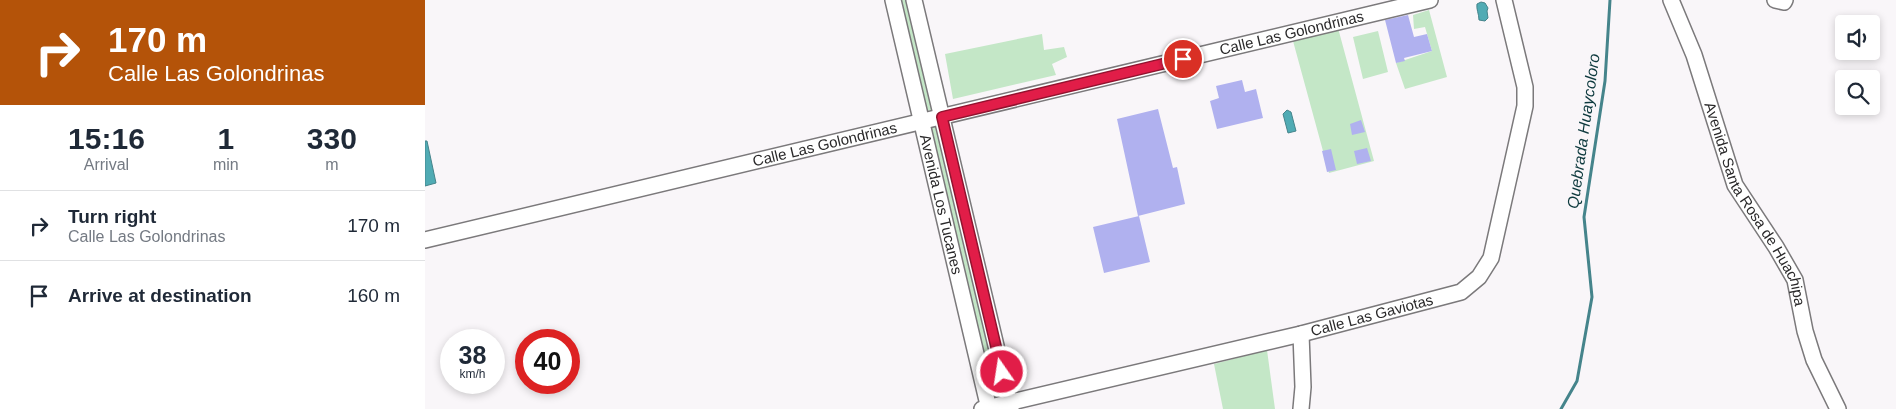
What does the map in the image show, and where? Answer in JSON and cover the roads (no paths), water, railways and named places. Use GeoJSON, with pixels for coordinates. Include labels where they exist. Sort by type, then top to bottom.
{"type":"FeatureCollection","features":[{"type":"Feature","properties":{"kind":"street","name":"Avenida Los Tucanes"},"geometry":{"type":"LineString","coordinates":[[893,0],[987,408]]}},
{"type":"Feature","properties":{"kind":"street","name":"Avenida Los Tucanes"},"geometry":{"type":"LineString","coordinates":[[914,0],[1010,406]]}},
{"type":"Feature","properties":{"kind":"street","name":"Calle Las Golondrinas"},"geometry":{"type":"LineString","coordinates":[[425,240],[1430,0]]}},
{"type":"Feature","properties":{"kind":"street","name":"Calle Las Gaviotas"},"geometry":{"type":"LineString","coordinates":[[987,408],[1010,406],[1301,334],[1461,292],[1479,277],[1491,258],[1525,106],[1525,87],[1504,0]]}},
{"type":"Feature","properties":{"kind":"street","name":"Avenida Santa Rosa de Huachipa"},"geometry":{"type":"LineString","coordinates":[[1671,0],[1694,55],[1735,185],[1777,247],[1795,280],[1805,331],[1812,352],[1838,409]]}},
{"type":"Feature","properties":{"kind":"street"},"geometry":{"type":"LineString","coordinates":[[1775,0],[1778,2],[1785,0]]}},
{"type":"Feature","properties":{"kind":"street"},"geometry":{"type":"LineString","coordinates":[[1301,334],[1303,387],[1301,409]]}},
{"type":"Feature","properties":{"kind":"water"},"geometry":{"type":"Polygon","coordinates":[[[1485,3],[1488,8],[1488,18],[1485,21],[1479,20],[1477,4],[1485,3]]]}},
{"type":"Feature","properties":{"kind":"water"},"geometry":{"type":"Polygon","coordinates":[[[1287,110],[1291,112],[1296,131],[1288,133],[1283,114],[1287,110]]]}},
{"type":"Feature","properties":{"kind":"water"},"geometry":{"type":"Polygon","coordinates":[[[425,141],[427,141],[436,183],[425,186],[425,141]]]}},
{"type":"Feature","properties":{"kind":"waterway","name":"Quebrada Huaycoloro"},"geometry":{"type":"LineString","coordinates":[[1561,409],[1577,381],[1592,297],[1584,217],[1605,81],[1610,0]]}}]}
